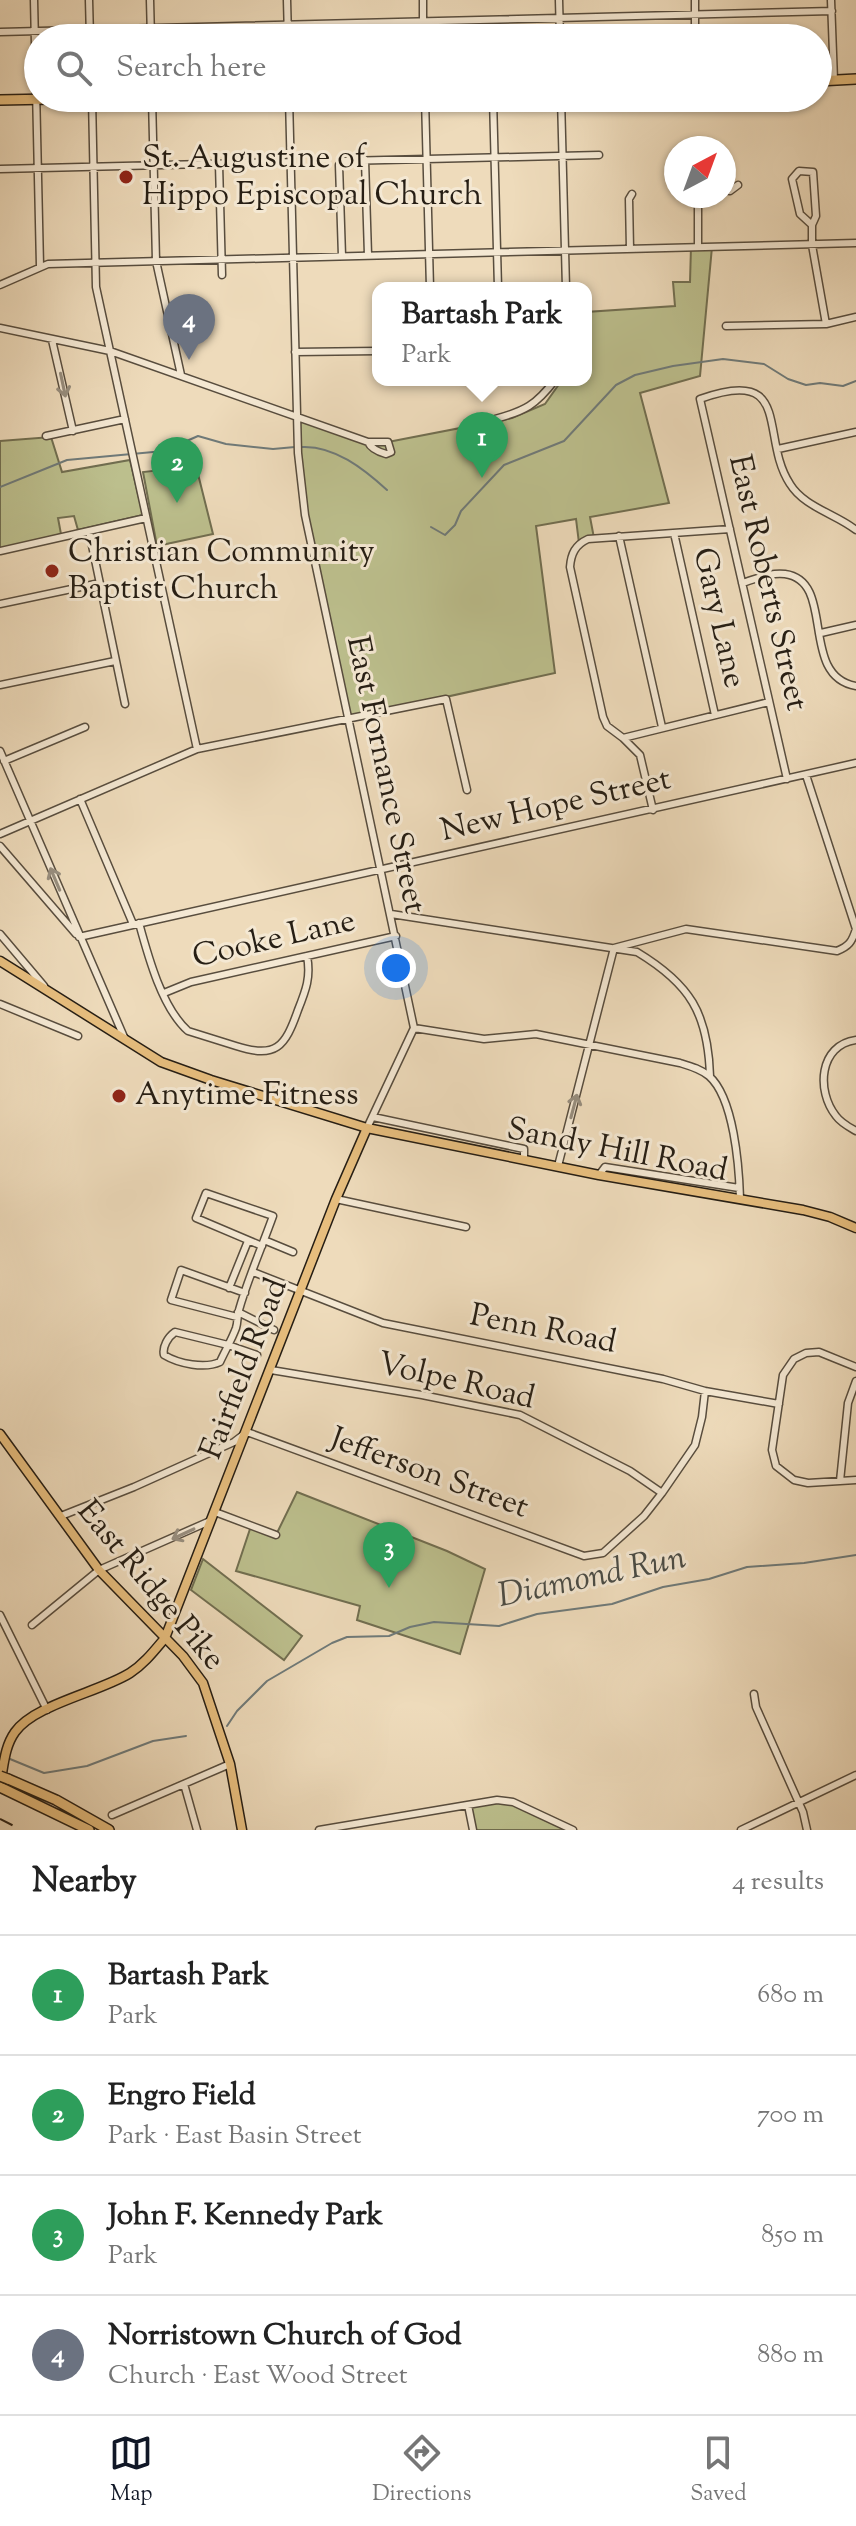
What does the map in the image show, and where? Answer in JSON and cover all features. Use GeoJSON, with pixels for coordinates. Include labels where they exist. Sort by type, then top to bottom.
{"type":"FeatureCollection","features":[{"type":"Feature","properties":{"kind":"highway"},"geometry":{"type":"LineString","coordinates":[[834,80],[856,79]]}},
{"type":"Feature","properties":{"kind":"highway"},"geometry":{"type":"LineString","coordinates":[[0,100],[24,99]]}},
{"type":"Feature","properties":{"kind":"highway"},"geometry":{"type":"LineString","coordinates":[[3,1784],[89,1830]]}},
{"type":"Feature","properties":{"kind":"highway"},"geometry":{"type":"LineString","coordinates":[[3,1784],[56,1800],[109,1830]]}},
{"type":"Feature","properties":{"kind":"main road","name":"Sandy Hill Road"},"geometry":{"type":"LineString","coordinates":[[0,961],[125,1041],[184,1072],[367,1128],[599,1175],[803,1210],[856,1228]]}},
{"type":"Feature","properties":{"kind":"main road","name":"Fairfield Road"},"geometry":{"type":"LineString","coordinates":[[165,1638],[336,1199],[367,1128]]}},
{"type":"Feature","properties":{"kind":"main road","name":"East Ridge Pike"},"geometry":{"type":"LineString","coordinates":[[0,1434],[99,1570],[165,1638],[203,1683],[230,1764],[242,1830]]}},
{"type":"Feature","properties":{"kind":"main road"},"geometry":{"type":"LineString","coordinates":[[3,1784],[8,1744],[23,1723],[128,1675],[144,1663],[165,1638]]}},
{"type":"Feature","properties":{"kind":"street"},"geometry":{"type":"LineString","coordinates":[[34,0],[34,24]]}},
{"type":"Feature","properties":{"kind":"street"},"geometry":{"type":"LineString","coordinates":[[89,0],[90,24]]}},
{"type":"Feature","properties":{"kind":"street"},"geometry":{"type":"LineString","coordinates":[[150,0],[151,24]]}},
{"type":"Feature","properties":{"kind":"street"},"geometry":{"type":"LineString","coordinates":[[287,0],[288,24]]}},
{"type":"Feature","properties":{"kind":"street"},"geometry":{"type":"LineString","coordinates":[[423,0],[423,21]]}},
{"type":"Feature","properties":{"kind":"street"},"geometry":{"type":"LineString","coordinates":[[559,0],[560,24]]}},
{"type":"Feature","properties":{"kind":"street"},"geometry":{"type":"LineString","coordinates":[[695,0],[695,24]]}},
{"type":"Feature","properties":{"kind":"street"},"geometry":{"type":"LineString","coordinates":[[831,0],[834,80]]}},
{"type":"Feature","properties":{"kind":"street"},"geometry":{"type":"LineString","coordinates":[[322,24],[832,11]]}},
{"type":"Feature","properties":{"kind":"street"},"geometry":{"type":"LineString","coordinates":[[0,32],[24,31]]}},
{"type":"Feature","properties":{"kind":"street"},"geometry":{"type":"LineString","coordinates":[[36,112],[40,266]]}},
{"type":"Feature","properties":{"kind":"street"},"geometry":{"type":"LineString","coordinates":[[92,112],[96,287],[197,749]]}},
{"type":"Feature","properties":{"kind":"street"},"geometry":{"type":"LineString","coordinates":[[152,112],[156,261],[181,375]]}},
{"type":"Feature","properties":{"kind":"street","name":"East Fornance Street"},"geometry":{"type":"LineString","coordinates":[[289,112],[298,453],[305,515],[414,1028]]}},
{"type":"Feature","properties":{"kind":"street"},"geometry":{"type":"LineString","coordinates":[[425,112],[430,282]]}},
{"type":"Feature","properties":{"kind":"street"},"geometry":{"type":"LineString","coordinates":[[493,112],[498,282]]}},
{"type":"Feature","properties":{"kind":"street"},"geometry":{"type":"LineString","coordinates":[[561,112],[566,282]]}},
{"type":"Feature","properties":{"kind":"street"},"geometry":{"type":"LineString","coordinates":[[342,256],[340,162],[599,155]]}},
{"type":"Feature","properties":{"kind":"street"},"geometry":{"type":"LineString","coordinates":[[365,160],[368,255]]}},
{"type":"Feature","properties":{"kind":"street"},"geometry":{"type":"LineString","coordinates":[[0,169],[290,162]]}},
{"type":"Feature","properties":{"kind":"street"},"geometry":{"type":"LineString","coordinates":[[219,164],[222,275]]}},
{"type":"Feature","properties":{"kind":"street"},"geometry":{"type":"LineString","coordinates":[[812,225],[807,223],[798,208],[792,179],[799,171],[813,172],[816,216],[812,225],[812,245],[826,324]]}},
{"type":"Feature","properties":{"kind":"street"},"geometry":{"type":"LineString","coordinates":[[630,249],[629,199],[632,194]]}},
{"type":"Feature","properties":{"kind":"street"},"geometry":{"type":"LineString","coordinates":[[698,208],[698,247]]}},
{"type":"Feature","properties":{"kind":"street"},"geometry":{"type":"LineString","coordinates":[[0,285],[40,266],[96,262],[856,243]]}},
{"type":"Feature","properties":{"kind":"street"},"geometry":{"type":"LineString","coordinates":[[726,326],[826,324],[856,317]]}},
{"type":"Feature","properties":{"kind":"street"},"geometry":{"type":"LineString","coordinates":[[0,328],[110,351],[368,442]]}},
{"type":"Feature","properties":{"kind":"street"},"geometry":{"type":"LineString","coordinates":[[52,340],[73,431]]}},
{"type":"Feature","properties":{"kind":"street"},"geometry":{"type":"LineString","coordinates":[[295,352],[372,351]]}},
{"type":"Feature","properties":{"kind":"street"},"geometry":{"type":"LineString","coordinates":[[495,419],[537,402],[550,386]]}},
{"type":"Feature","properties":{"kind":"street","name":"East Roberts Street"},"geometry":{"type":"LineString","coordinates":[[778,449],[770,412],[756,395],[736,388],[700,399],[787,779]]}},
{"type":"Feature","properties":{"kind":"street"},"geometry":{"type":"LineString","coordinates":[[46,436],[125,419]]}},
{"type":"Feature","properties":{"kind":"street"},"geometry":{"type":"LineString","coordinates":[[856,432],[778,449],[784,474],[797,494],[856,530]]}},
{"type":"Feature","properties":{"kind":"street"},"geometry":{"type":"LineString","coordinates":[[0,551],[146,518]]}},
{"type":"Feature","properties":{"kind":"street"},"geometry":{"type":"LineString","coordinates":[[653,810],[640,755],[607,726],[603,717],[570,558],[579,543],[588,539],[730,529]]}},
{"type":"Feature","properties":{"kind":"street"},"geometry":{"type":"LineString","coordinates":[[89,531],[125,704]]}},
{"type":"Feature","properties":{"kind":"street","name":"Gary Lane"},"geometry":{"type":"LineString","coordinates":[[674,533],[715,715]]}},
{"type":"Feature","properties":{"kind":"street"},"geometry":{"type":"LineString","coordinates":[[619,536],[662,727]]}},
{"type":"Feature","properties":{"kind":"street"},"geometry":{"type":"LineString","coordinates":[[742,583],[777,574],[801,580],[811,596],[824,657],[831,673],[841,683],[856,686]]}},
{"type":"Feature","properties":{"kind":"street"},"geometry":{"type":"LineString","coordinates":[[0,604],[100,583]]}},
{"type":"Feature","properties":{"kind":"street"},"geometry":{"type":"LineString","coordinates":[[821,633],[856,625]]}},
{"type":"Feature","properties":{"kind":"street"},"geometry":{"type":"LineString","coordinates":[[0,685],[115,661]]}},
{"type":"Feature","properties":{"kind":"street"},"geometry":{"type":"LineString","coordinates":[[0,834],[197,749],[446,699],[467,790]]}},
{"type":"Feature","properties":{"kind":"street"},"geometry":{"type":"LineString","coordinates":[[623,738],[769,702]]}},
{"type":"Feature","properties":{"kind":"street"},"geometry":{"type":"LineString","coordinates":[[4,761],[85,727]]}},
{"type":"Feature","properties":{"kind":"street"},"geometry":{"type":"LineString","coordinates":[[0,751],[125,1041]]}},
{"type":"Feature","properties":{"kind":"street","name":"New Hope Street"},"geometry":{"type":"LineString","coordinates":[[79,937],[856,763]]}},
{"type":"Feature","properties":{"kind":"street"},"geometry":{"type":"LineString","coordinates":[[614,948],[686,929],[837,951],[848,946],[856,929],[806,775]]}},
{"type":"Feature","properties":{"kind":"street"},"geometry":{"type":"LineString","coordinates":[[80,799],[172,1012],[188,1031],[253,1052],[268,1052],[290,1032],[310,978],[307,956]]}},
{"type":"Feature","properties":{"kind":"street"},"geometry":{"type":"LineString","coordinates":[[0,846],[79,937]]}},
{"type":"Feature","properties":{"kind":"street"},"geometry":{"type":"LineString","coordinates":[[391,914],[637,952],[671,974],[691,997],[704,1032],[710,1076],[724,1098],[729,1114],[740,1198]]}},
{"type":"Feature","properties":{"kind":"street"},"geometry":{"type":"LineString","coordinates":[[0,934],[47,990]]}},
{"type":"Feature","properties":{"kind":"street","name":"Cooke Lane"},"geometry":{"type":"LineString","coordinates":[[164,993],[191,982],[396,936]]}},
{"type":"Feature","properties":{"kind":"street"},"geometry":{"type":"LineString","coordinates":[[558,1166],[614,948]]}},
{"type":"Feature","properties":{"kind":"street"},"geometry":{"type":"LineString","coordinates":[[0,1004],[78,1036]]}},
{"type":"Feature","properties":{"kind":"street"},"geometry":{"type":"LineString","coordinates":[[524,1159],[524,1149],[373,1117],[414,1028],[475,1038],[536,1034],[690,1066],[710,1076]]}},
{"type":"Feature","properties":{"kind":"street"},"geometry":{"type":"LineString","coordinates":[[856,1040],[832,1052],[825,1063],[824,1072],[830,1107],[838,1119],[856,1131]]}},
{"type":"Feature","properties":{"kind":"street","name":"Fairfield Road"},"geometry":{"type":"LineString","coordinates":[[367,1128],[373,1117]]}},
{"type":"Feature","properties":{"kind":"street"},"geometry":{"type":"LineString","coordinates":[[599,1175],[605,1167],[739,1188]]}},
{"type":"Feature","properties":{"kind":"street"},"geometry":{"type":"LineString","coordinates":[[257,1355],[228,1345],[175,1332],[163,1351],[170,1359],[203,1366],[220,1362],[228,1345],[238,1324],[245,1293],[253,1272],[263,1243],[273,1216],[206,1193],[196,1218],[248,1241],[263,1243],[293,1252]]}},
{"type":"Feature","properties":{"kind":"street"},"geometry":{"type":"LineString","coordinates":[[336,1199],[466,1227]]}},
{"type":"Feature","properties":{"kind":"street"},"geometry":{"type":"LineString","coordinates":[[229,1288],[248,1241]]}},
{"type":"Feature","properties":{"kind":"street"},"geometry":{"type":"LineString","coordinates":[[245,1293],[181,1270],[171,1300],[238,1315],[274,1330]]}},
{"type":"Feature","properties":{"kind":"street","name":"Penn Road"},"geometry":{"type":"LineString","coordinates":[[253,1272],[383,1323],[779,1404]]}},
{"type":"Feature","properties":{"kind":"street"},"geometry":{"type":"LineString","coordinates":[[856,1367],[819,1352],[801,1355],[785,1370],[772,1450],[776,1466],[789,1478],[801,1482],[856,1480]]}},
{"type":"Feature","properties":{"kind":"street","name":"Volpe Road"},"geometry":{"type":"LineString","coordinates":[[271,1370],[520,1415],[630,1471],[662,1493]]}},
{"type":"Feature","properties":{"kind":"street"},"geometry":{"type":"LineString","coordinates":[[840,1481],[848,1403],[856,1381]]}},
{"type":"Feature","properties":{"kind":"street","name":"Jefferson Street"},"geometry":{"type":"LineString","coordinates":[[247,1432],[584,1556],[603,1553],[644,1516],[662,1493],[695,1445],[705,1391]]}},
{"type":"Feature","properties":{"kind":"street"},"geometry":{"type":"LineString","coordinates":[[61,1516],[148,1481],[234,1442],[247,1432]]}},
{"type":"Feature","properties":{"kind":"street"},"geometry":{"type":"LineString","coordinates":[[32,1625],[99,1570],[214,1516],[276,1535]]}},
{"type":"Feature","properties":{"kind":"street"},"geometry":{"type":"LineString","coordinates":[[0,1615],[47,1710]]}},
{"type":"Feature","properties":{"kind":"street"},"geometry":{"type":"LineString","coordinates":[[754,1694],[756,1707],[798,1802],[807,1830]]}},
{"type":"Feature","properties":{"kind":"street"},"geometry":{"type":"LineString","coordinates":[[112,1815],[230,1764]]}},
{"type":"Feature","properties":{"kind":"street"},"geometry":{"type":"LineString","coordinates":[[741,1830],[856,1775]]}},
{"type":"Feature","properties":{"kind":"street"},"geometry":{"type":"LineString","coordinates":[[184,1784],[197,1830]]}},
{"type":"Feature","properties":{"kind":"street"},"geometry":{"type":"LineString","coordinates":[[319,1830],[366,1826],[497,1800],[513,1802],[573,1830]]}},
{"type":"Feature","properties":{"kind":"street"},"geometry":{"type":"LineString","coordinates":[[468,1805],[473,1830]]}},
{"type":"Feature","properties":{"kind":"green space"},"geometry":{"type":"Polygon","coordinates":[[[691,247],[712,247],[700,376],[640,393],[669,503],[590,517],[594,538],[579,543],[576,519],[536,526],[555,673],[350,718],[305,515],[297,418],[368,442],[388,442],[512,418],[545,404],[558,386],[592,386],[592,312],[675,306],[673,282],[690,282],[691,247]]]}},
{"type":"Feature","properties":{"kind":"green space"},"geometry":{"type":"Polygon","coordinates":[[[51,437],[62,472],[130,460],[143,515],[78,530],[74,516],[58,518],[61,534],[0,552],[0,441],[51,437]]]}},
{"type":"Feature","properties":{"kind":"green space"},"geometry":{"type":"Polygon","coordinates":[[[196,466],[213,534],[157,546],[143,472],[196,466]]]}},
{"type":"Feature","properties":{"kind":"green space"},"geometry":{"type":"Polygon","coordinates":[[[297,1492],[485,1569],[460,1654],[357,1620],[360,1606],[236,1571],[251,1526],[276,1535],[297,1492]]]}},
{"type":"Feature","properties":{"kind":"green space"},"geometry":{"type":"Polygon","coordinates":[[[203,1559],[302,1636],[284,1660],[191,1590],[203,1559]]]}},
{"type":"Feature","properties":{"kind":"green space"},"geometry":{"type":"Polygon","coordinates":[[[513,1802],[573,1830],[473,1830],[468,1805],[513,1802]]]}},
{"type":"Feature","properties":{"kind":"waterway"},"geometry":{"type":"LineString","coordinates":[[431,527],[445,535],[455,525],[461,511],[504,465],[564,441],[616,385],[635,375],[723,359],[764,364],[788,379],[806,385],[843,386],[856,381]]}},
{"type":"Feature","properties":{"kind":"waterway"},"geometry":{"type":"LineString","coordinates":[[0,487],[67,460],[164,451],[198,436],[226,444],[273,449],[295,447]]}},
{"type":"Feature","properties":{"kind":"waterway"},"geometry":{"type":"LineString","coordinates":[[301,447],[337,454],[387,490]]}},
{"type":"Feature","properties":{"kind":"waterway","name":"Diamond Run"},"geometry":{"type":"LineString","coordinates":[[227,1726],[237,1711],[267,1681],[347,1637],[389,1636],[434,1622],[499,1626],[537,1614],[612,1604],[663,1587],[709,1579],[747,1567],[856,1555]]}},
{"type":"Feature","properties":{"kind":"waterway","name":"Diamond Run"},"geometry":{"type":"LineString","coordinates":[[10,1759],[44,1773],[87,1766],[153,1741],[186,1736]]}},
{"type":"Feature","properties":{"kind":"railway"},"geometry":{"type":"LineString","coordinates":[[0,1819],[22,1830]]}},
{"type":"Feature","properties":{"kind":"place","name":"St. Augustine of Hippo Episcopal Church"},"geometry":{"type":"Point","coordinates":[126,177]}},
{"type":"Feature","properties":{"kind":"place","name":"Norristown Church of God"},"geometry":{"type":"Point","coordinates":[189,360]}},
{"type":"Feature","properties":{"kind":"place","name":"Bartash Park"},"geometry":{"type":"Point","coordinates":[482,478]}},
{"type":"Feature","properties":{"kind":"place","name":"Engro Field"},"geometry":{"type":"Point","coordinates":[177,503]}},
{"type":"Feature","properties":{"kind":"place","name":"Christian Community Baptist Church"},"geometry":{"type":"Point","coordinates":[52,571]}},
{"type":"Feature","properties":{"kind":"place","name":"Anytime Fitness"},"geometry":{"type":"Point","coordinates":[119,1096]}},
{"type":"Feature","properties":{"kind":"place","name":"John F. Kennedy Park"},"geometry":{"type":"Point","coordinates":[389,1588]}}]}
